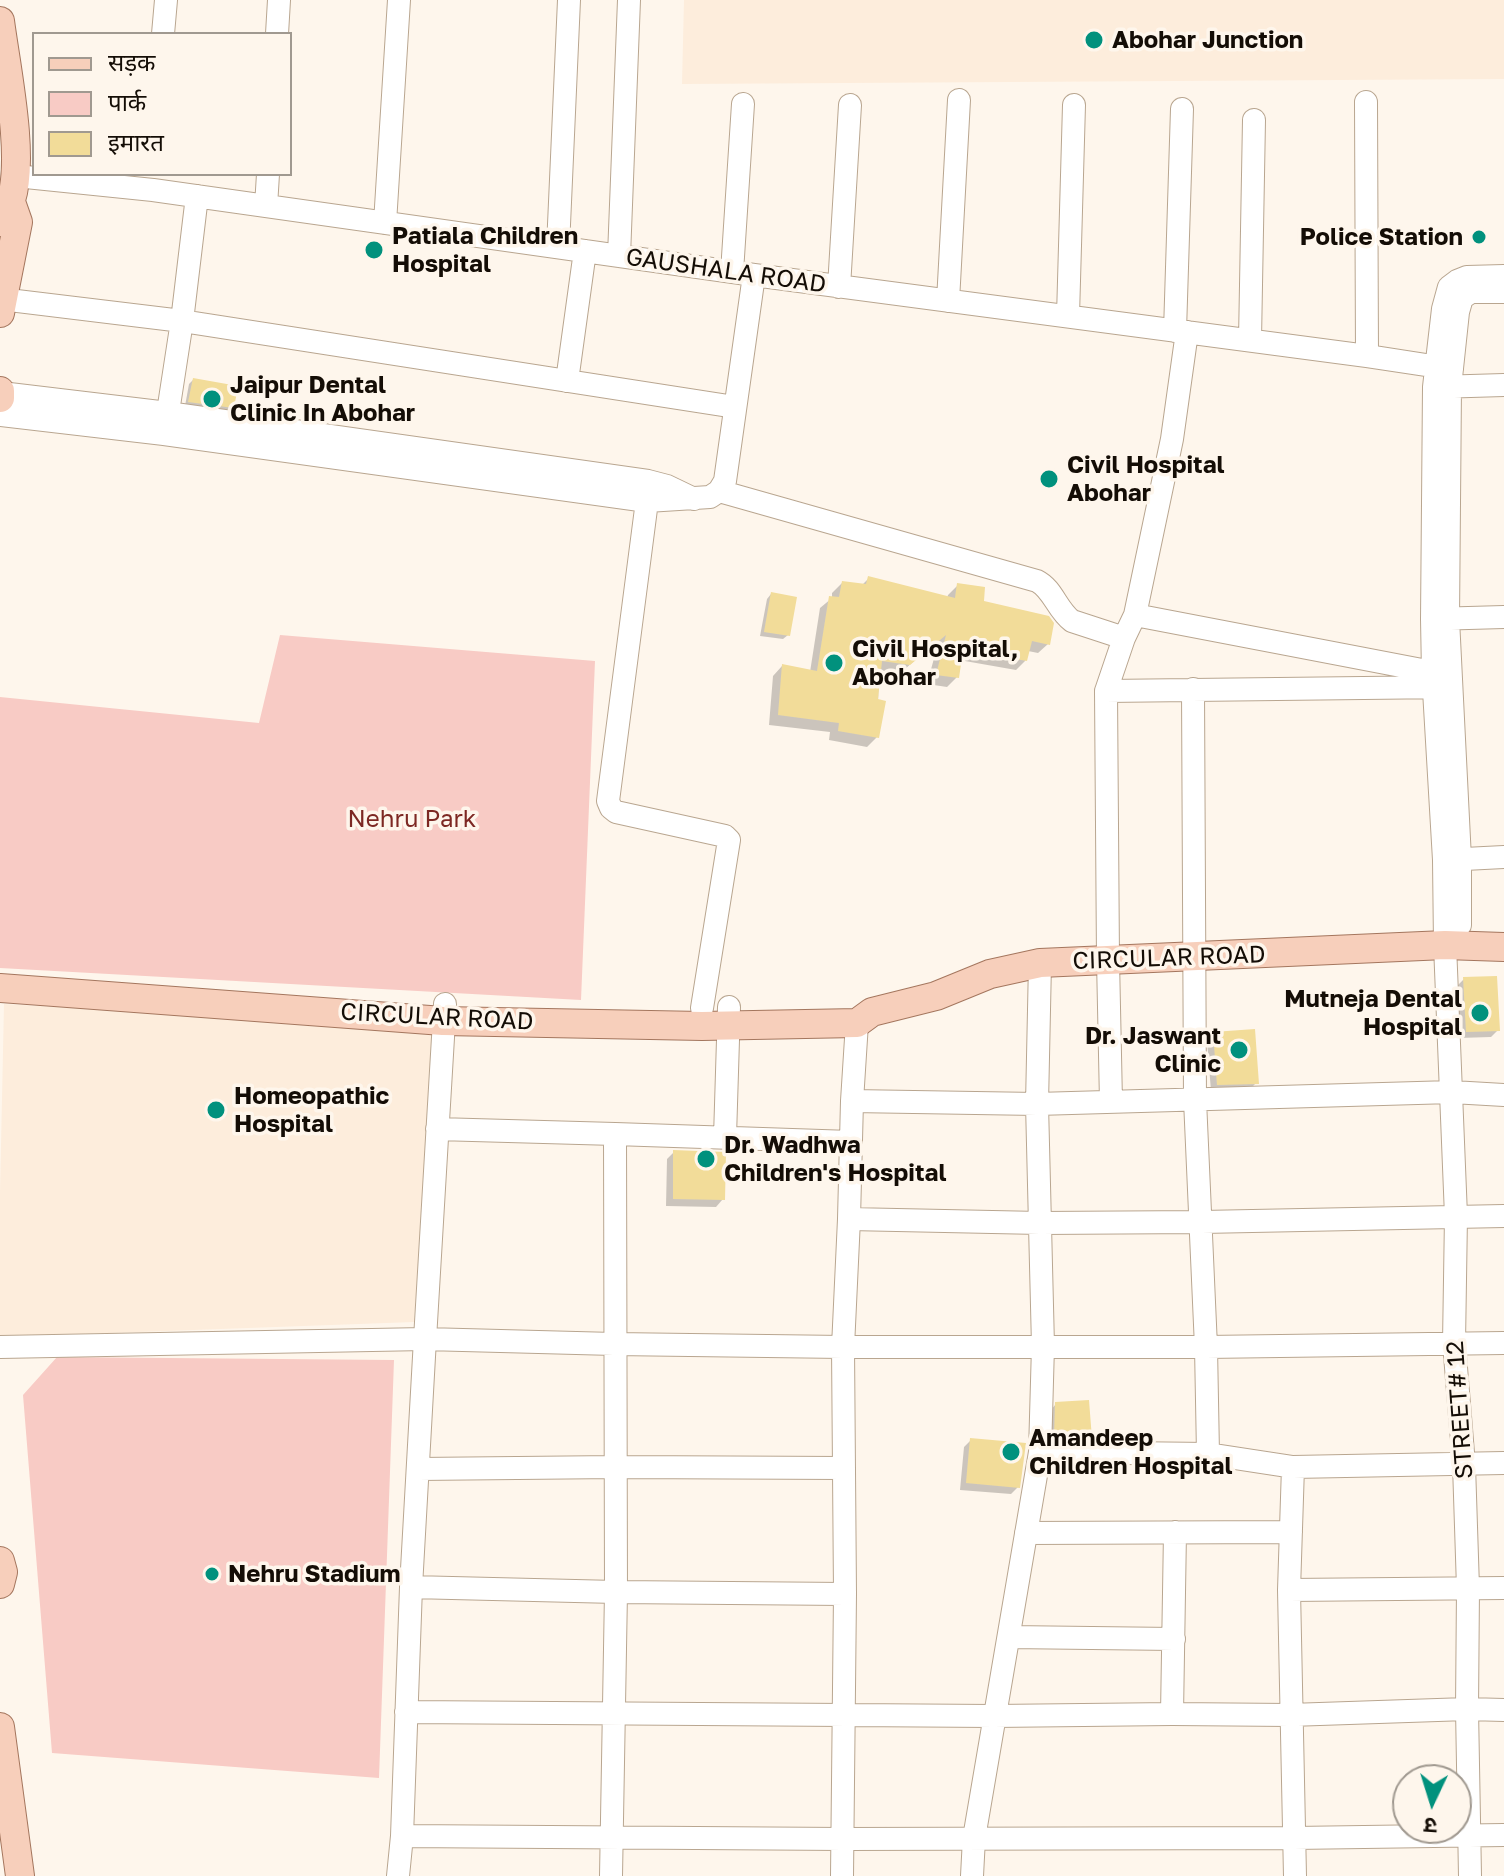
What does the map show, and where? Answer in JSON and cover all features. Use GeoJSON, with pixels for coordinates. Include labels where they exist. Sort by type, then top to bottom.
{"type":"FeatureCollection","features":[{"type":"Feature","properties":{"kind":"main road"},"geometry":{"type":"LineString","coordinates":[[0,21],[13,114],[9,200],[18,222],[1,304]]}},
{"type":"Feature","properties":{"kind":"main road","name":"CIRCULAR ROAD"},"geometry":{"type":"LineString","coordinates":[[1460,946],[1504,934]]}},
{"type":"Feature","properties":{"kind":"main road","name":"CIRCULAR ROAD"},"geometry":{"type":"LineString","coordinates":[[0,988],[444,1012],[720,1013],[856,1007],[864,1017],[936,996],[998,971],[1040,963],[1460,946],[1504,947]]}},
{"type":"Feature","properties":{"kind":"main road","name":"CIRCULAR ROAD"},"geometry":{"type":"LineString","coordinates":[[0,973],[444,1012]]}},
{"type":"Feature","properties":{"kind":"main road"},"geometry":{"type":"LineString","coordinates":[[0,1561],[3,1572],[0,1584]]}},
{"type":"Feature","properties":{"kind":"main road"},"geometry":{"type":"LineString","coordinates":[[0,1727],[20,1876]]}},
{"type":"Feature","properties":{"kind":"main road"},"geometry":{"type":"LineString","coordinates":[[0,1864],[1,1876]]}},
{"type":"Feature","properties":{"kind":"street"},"geometry":{"type":"LineString","coordinates":[[163,32],[166,0]]}},
{"type":"Feature","properties":{"kind":"street"},"geometry":{"type":"LineString","coordinates":[[277,32],[279,0]]}},
{"type":"Feature","properties":{"kind":"street"},"geometry":{"type":"LineString","coordinates":[[385,223],[399,0]]}},
{"type":"Feature","properties":{"kind":"street"},"geometry":{"type":"LineString","coordinates":[[558,247],[569,0]]}},
{"type":"Feature","properties":{"kind":"street"},"geometry":{"type":"LineString","coordinates":[[619,256],[629,0]]}},
{"type":"Feature","properties":{"kind":"street"},"geometry":{"type":"LineString","coordinates":[[948,301],[959,100]]}},
{"type":"Feature","properties":{"kind":"street"},"geometry":{"type":"LineString","coordinates":[[1366,102],[1367,356]]}},
{"type":"Feature","properties":{"kind":"street"},"geometry":{"type":"LineString","coordinates":[[0,394],[166,424],[647,501],[710,497],[719,491],[725,481],[735,407],[743,274],[743,104]]}},
{"type":"Feature","properties":{"kind":"street"},"geometry":{"type":"LineString","coordinates":[[839,287],[850,105]]}},
{"type":"Feature","properties":{"kind":"street"},"geometry":{"type":"LineString","coordinates":[[1068,316],[1074,105]]}},
{"type":"Feature","properties":{"kind":"street"},"geometry":{"type":"LineString","coordinates":[[1111,1102],[1106,691],[1135,615],[1172,439],[1181,331],[1182,109]]}},
{"type":"Feature","properties":{"kind":"street"},"geometry":{"type":"LineString","coordinates":[[1250,340],[1254,120]]}},
{"type":"Feature","properties":{"kind":"street"},"geometry":{"type":"LineString","coordinates":[[266,206],[268,176]]}},
{"type":"Feature","properties":{"kind":"street","name":"GAUSHALA ROAD"},"geometry":{"type":"LineString","coordinates":[[9,200],[154,182],[197,196],[266,206],[743,274],[1367,356],[1443,378],[1504,385]]}},
{"type":"Feature","properties":{"kind":"street"},"geometry":{"type":"LineString","coordinates":[[166,424],[197,196]]}},
{"type":"Feature","properties":{"kind":"street"},"geometry":{"type":"LineString","coordinates":[[567,381],[585,251]]}},
{"type":"Feature","properties":{"kind":"street"},"geometry":{"type":"LineString","coordinates":[[1443,378],[1443,309],[1449,287],[1467,277],[1504,276]]}},
{"type":"Feature","properties":{"kind":"street"},"geometry":{"type":"LineString","coordinates":[[1443,378],[1462,298],[1471,292],[1504,292]]}},
{"type":"Feature","properties":{"kind":"street"},"geometry":{"type":"LineString","coordinates":[[1,304],[182,321],[735,407]]}},
{"type":"Feature","properties":{"kind":"street","name":"STREET# 12"},"geometry":{"type":"LineString","coordinates":[[1443,378],[1440,619],[1452,860],[1460,946],[1452,1092],[1456,1216],[1454,1343],[1464,1465],[1468,1588],[1467,1764]]}},
{"type":"Feature","properties":{"kind":"street"},"geometry":{"type":"LineString","coordinates":[[0,415],[166,424],[648,481],[694,499]]}},
{"type":"Feature","properties":{"kind":"street"},"geometry":{"type":"LineString","coordinates":[[719,491],[1037,581],[1043,584],[1065,616],[1072,621],[1124,638]]}},
{"type":"Feature","properties":{"kind":"street"},"geometry":{"type":"LineString","coordinates":[[647,501],[608,801],[616,812],[725,836],[729,840],[720,1013],[725,1137]]}},
{"type":"Feature","properties":{"kind":"street"},"geometry":{"type":"LineString","coordinates":[[1135,615],[1442,680]]}},
{"type":"Feature","properties":{"kind":"street"},"geometry":{"type":"LineString","coordinates":[[1440,619],[1504,617]]}},
{"type":"Feature","properties":{"kind":"street"},"geometry":{"type":"LineString","coordinates":[[1106,691],[1442,680]]}},
{"type":"Feature","properties":{"kind":"street"},"geometry":{"type":"LineString","coordinates":[[1193,689],[1195,1100],[1202,1222],[1208,1454]]}},
{"type":"Feature","properties":{"kind":"street"},"geometry":{"type":"LineString","coordinates":[[1452,860],[1504,857]]}},
{"type":"Feature","properties":{"kind":"street"},"geometry":{"type":"LineString","coordinates":[[972,1876],[974,1838],[1040,1452],[1043,1346],[1037,1104],[1040,963]]}},
{"type":"Feature","properties":{"kind":"street"},"geometry":{"type":"LineString","coordinates":[[398,1876],[444,1012]]}},
{"type":"Feature","properties":{"kind":"street"},"geometry":{"type":"LineString","coordinates":[[842,1876],[845,1594],[843,1347],[852,1101],[864,1017]]}},
{"type":"Feature","properties":{"kind":"street"},"geometry":{"type":"LineString","coordinates":[[852,1101],[1037,1104],[1452,1092],[1504,1095]]}},
{"type":"Feature","properties":{"kind":"street"},"geometry":{"type":"LineString","coordinates":[[437,1129],[851,1142]]}},
{"type":"Feature","properties":{"kind":"street"},"geometry":{"type":"LineString","coordinates":[[611,1876],[616,1592],[615,1134]]}},
{"type":"Feature","properties":{"kind":"street"},"geometry":{"type":"LineString","coordinates":[[849,1219],[1040,1223],[1504,1216]]}},
{"type":"Feature","properties":{"kind":"street"},"geometry":{"type":"LineString","coordinates":[[0,1347],[425,1339],[843,1347],[1504,1343]]}},
{"type":"Feature","properties":{"kind":"street"},"geometry":{"type":"LineString","coordinates":[[1040,1452],[1208,1454],[1293,1467],[1504,1463]]}},
{"type":"Feature","properties":{"kind":"street"},"geometry":{"type":"LineString","coordinates":[[1293,1467],[1289,1590],[1295,1876]]}},
{"type":"Feature","properties":{"kind":"street"},"geometry":{"type":"LineString","coordinates":[[418,1469],[844,1468]]}},
{"type":"Feature","properties":{"kind":"street"},"geometry":{"type":"LineString","coordinates":[[1172,1714],[1175,1532]]}},
{"type":"Feature","properties":{"kind":"street"},"geometry":{"type":"LineString","coordinates":[[1026,1533],[1291,1532]]}},
{"type":"Feature","properties":{"kind":"street"},"geometry":{"type":"LineString","coordinates":[[411,1587],[845,1594]]}},
{"type":"Feature","properties":{"kind":"street"},"geometry":{"type":"LineString","coordinates":[[1289,1590],[1504,1588]]}},
{"type":"Feature","properties":{"kind":"street"},"geometry":{"type":"LineString","coordinates":[[1009,1637],[1174,1639]]}},
{"type":"Feature","properties":{"kind":"street"},"geometry":{"type":"LineString","coordinates":[[406,1712],[994,1716],[1290,1715],[1504,1710]]}},
{"type":"Feature","properties":{"kind":"street"},"geometry":{"type":"LineString","coordinates":[[1472,1835],[1504,1835]]}},
{"type":"Feature","properties":{"kind":"street"},"geometry":{"type":"LineString","coordinates":[[402,1836],[612,1839],[1392,1836]]}},
{"type":"Feature","properties":{"kind":"street","name":"STREET# 12"},"geometry":{"type":"LineString","coordinates":[[1468,1844],[1470,1876]]}},
{"type":"Feature","properties":{"kind":"shaded area","name":"Abohar Junction"},"geometry":{"type":"Polygon","coordinates":[[[684,0],[1504,0],[1504,79],[682,84],[684,0]]]}},
{"type":"Feature","properties":{"kind":"shaded area","name":"Homeopathic Hospital"},"geometry":{"type":"Polygon","coordinates":[[[4,1004],[436,1028],[414,1322],[0,1337],[4,1004]]]}},
{"type":"Feature","properties":{"kind":"green space","name":"Nehru Park"},"geometry":{"type":"Polygon","coordinates":[[[280,635],[595,661],[581,1000],[0,968],[0,697],[259,723],[280,635]]]}},
{"type":"Feature","properties":{"kind":"green space","name":"Nehru Stadium"},"geometry":{"type":"Polygon","coordinates":[[[57,1357],[394,1360],[379,1778],[52,1753],[23,1395],[57,1357]]]}},
{"type":"Feature","properties":{"kind":"building"},"geometry":{"type":"Polygon","coordinates":[[[193,378],[238,386],[234,408],[188,402],[193,378]]]}},
{"type":"Feature","properties":{"kind":"building"},"geometry":{"type":"Polygon","coordinates":[[[868,576],[955,598],[957,583],[985,587],[984,601],[1049,616],[1054,623],[1050,645],[1032,641],[1027,661],[963,650],[959,678],[936,675],[946,635],[910,665],[882,661],[878,699],[886,701],[879,738],[838,731],[839,723],[778,715],[782,664],[817,671],[829,596],[839,597],[842,581],[866,584],[868,576]]]}},
{"type":"Feature","properties":{"kind":"building"},"geometry":{"type":"Polygon","coordinates":[[[771,592],[797,597],[790,636],[764,632],[771,592]]]}},
{"type":"Feature","properties":{"kind":"building"},"geometry":{"type":"Polygon","coordinates":[[[1497,976],[1500,1031],[1466,1032],[1463,977],[1497,976]]]}},
{"type":"Feature","properties":{"kind":"building"},"geometry":{"type":"Polygon","coordinates":[[[1255,1029],[1259,1084],[1217,1085],[1213,1032],[1255,1029]]]}},
{"type":"Feature","properties":{"kind":"building"},"geometry":{"type":"Polygon","coordinates":[[[673,1150],[726,1152],[725,1200],[673,1199],[673,1150]]]}},
{"type":"Feature","properties":{"kind":"building"},"geometry":{"type":"Polygon","coordinates":[[[1089,1400],[1092,1439],[1054,1438],[1055,1402],[1089,1400]]]}},
{"type":"Feature","properties":{"kind":"building"},"geometry":{"type":"Polygon","coordinates":[[[970,1438],[1026,1443],[1020,1488],[966,1483],[970,1438]]]}},
{"type":"Feature","properties":{"kind":"place","name":"Abohar Junction"},"geometry":{"type":"Point","coordinates":[1094,40]}},
{"type":"Feature","properties":{"kind":"place","name":"Police Station"},"geometry":{"type":"Point","coordinates":[1479,237]}},
{"type":"Feature","properties":{"kind":"place","name":"Patiala Children Hospital"},"geometry":{"type":"Point","coordinates":[374,250]}},
{"type":"Feature","properties":{"kind":"place","name":"Jaipur Dental Clinic In Abohar"},"geometry":{"type":"Point","coordinates":[212,399]}},
{"type":"Feature","properties":{"kind":"place","name":"Civil Hospital Abohar"},"geometry":{"type":"Point","coordinates":[1049,479]}},
{"type":"Feature","properties":{"kind":"place","name":"Civil Hospital, Abohar"},"geometry":{"type":"Point","coordinates":[834,663]}},
{"type":"Feature","properties":{"kind":"place","name":"Mutneja Dental Hospital"},"geometry":{"type":"Point","coordinates":[1480,1013]}},
{"type":"Feature","properties":{"kind":"place","name":"Dr. Jaswant Clinic"},"geometry":{"type":"Point","coordinates":[1239,1050]}},
{"type":"Feature","properties":{"kind":"place","name":"Homeopathic Hospital"},"geometry":{"type":"Point","coordinates":[216,1110]}},
{"type":"Feature","properties":{"kind":"place","name":"Dr. Wadhwa Children's Hospital"},"geometry":{"type":"Point","coordinates":[706,1159]}},
{"type":"Feature","properties":{"kind":"place","name":"Amandeep Children Hospital"},"geometry":{"type":"Point","coordinates":[1011,1452]}},
{"type":"Feature","properties":{"kind":"place","name":"Nehru Stadium"},"geometry":{"type":"Point","coordinates":[212,1574]}}]}
